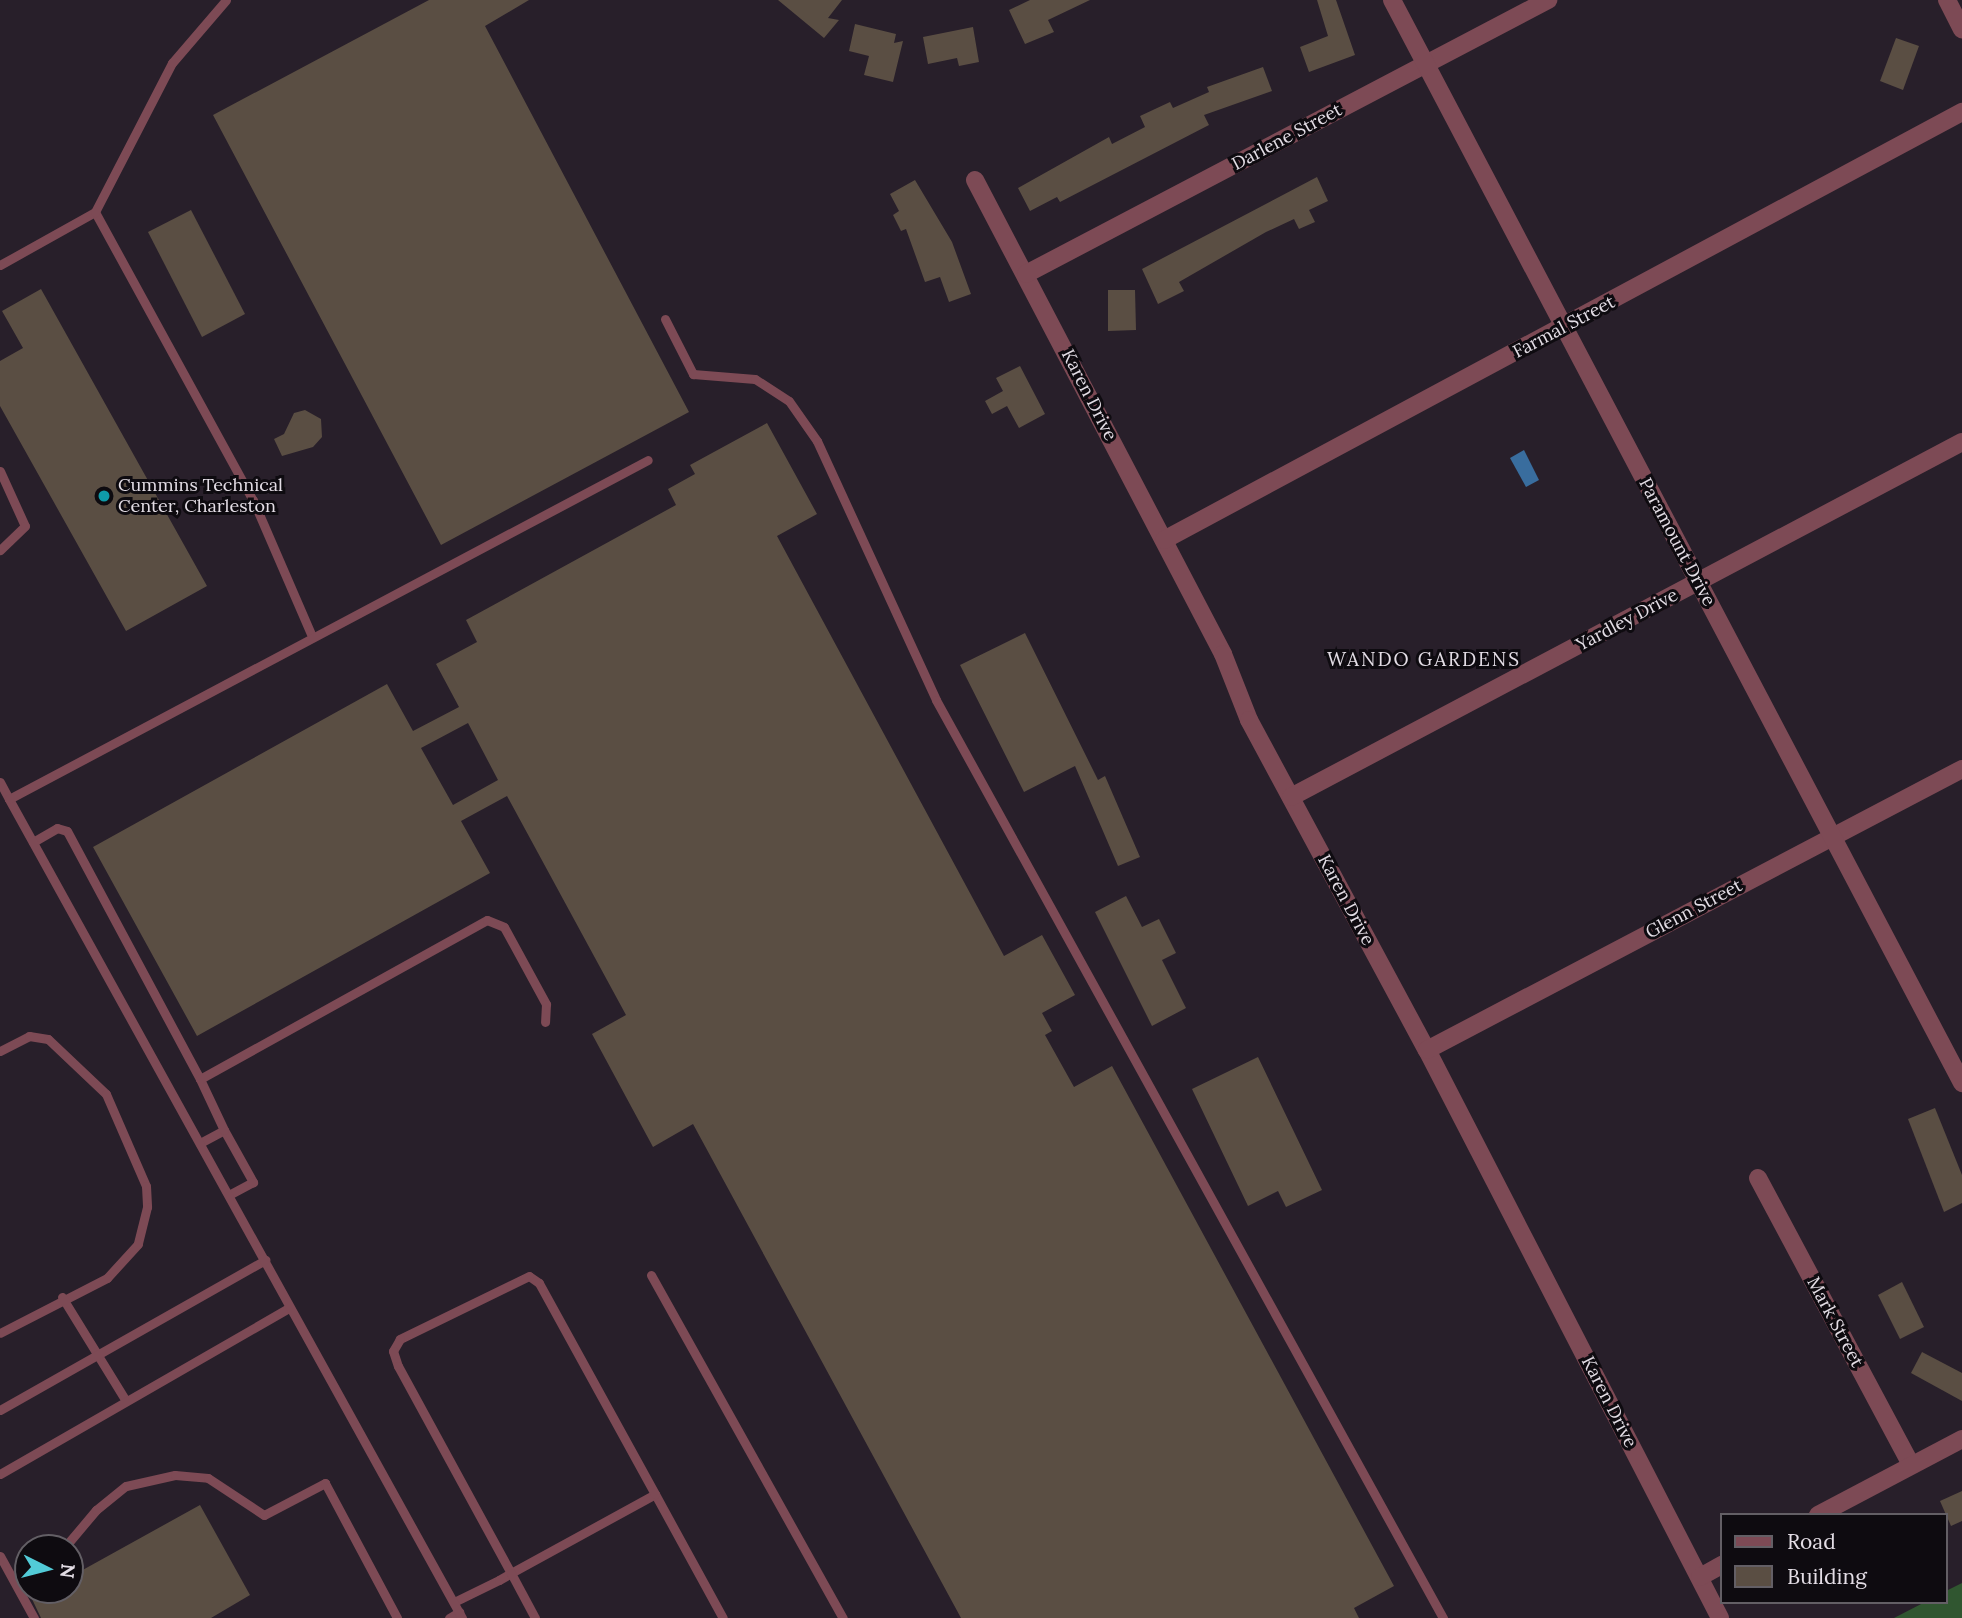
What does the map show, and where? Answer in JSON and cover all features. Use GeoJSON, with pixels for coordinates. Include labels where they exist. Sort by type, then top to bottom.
{"type":"FeatureCollection","features":[{"type":"Feature","properties":{"kind":"street","name":"Paramount Drive"},"geometry":{"type":"LineString","coordinates":[[1392,0],[1962,1083]]}},
{"type":"Feature","properties":{"kind":"street","name":"Darlene Street"},"geometry":{"type":"LineString","coordinates":[[1026,274],[1548,0]]}},
{"type":"Feature","properties":{"kind":"street"},"geometry":{"type":"LineString","coordinates":[[1947,0],[1962,29]]}},
{"type":"Feature","properties":{"kind":"street","name":"Farmal Street"},"geometry":{"type":"LineString","coordinates":[[1164,540],[1962,112]]}},
{"type":"Feature","properties":{"kind":"street","name":"Karen Drive"},"geometry":{"type":"LineString","coordinates":[[975,180],[1164,540],[1291,797],[1427,1049],[1720,1618]]}},
{"type":"Feature","properties":{"kind":"street","name":"Yardley Drive"},"geometry":{"type":"LineString","coordinates":[[1291,797],[1962,442]]}},
{"type":"Feature","properties":{"kind":"street","name":"Glenn Street"},"geometry":{"type":"LineString","coordinates":[[1427,1049],[1962,769]]}},
{"type":"Feature","properties":{"kind":"street","name":"Mark Street"},"geometry":{"type":"LineString","coordinates":[[1758,1178],[1911,1465]]}},
{"type":"Feature","properties":{"kind":"street"},"geometry":{"type":"LineString","coordinates":[[1822,1513],[1962,1439]]}},
{"type":"Feature","properties":{"kind":"street"},"geometry":{"type":"LineString","coordinates":[[1700,1577],[1720,1566]]}},
{"type":"Feature","properties":{"kind":"lane"},"geometry":{"type":"LineString","coordinates":[[0,265],[95,212],[172,63],[226,0]]}},
{"type":"Feature","properties":{"kind":"lane"},"geometry":{"type":"LineString","coordinates":[[95,212],[253,500],[311,634]]}},
{"type":"Feature","properties":{"kind":"lane"},"geometry":{"type":"LineString","coordinates":[[665,319],[692,374],[755,379],[789,401],[817,441],[936,700],[1443,1618]]}},
{"type":"Feature","properties":{"kind":"lane"},"geometry":{"type":"LineString","coordinates":[[9,799],[311,634],[648,460]]}},
{"type":"Feature","properties":{"kind":"lane"},"geometry":{"type":"LineString","coordinates":[[0,471],[24,526],[0,550]]}},
{"type":"Feature","properties":{"kind":"lane"},"geometry":{"type":"LineString","coordinates":[[0,782],[454,1602],[460,1615],[449,1618]]}},
{"type":"Feature","properties":{"kind":"lane"},"geometry":{"type":"LineString","coordinates":[[33,842],[57,828],[67,831],[201,1079],[224,1130],[253,1182],[229,1195]]}},
{"type":"Feature","properties":{"kind":"lane"},"geometry":{"type":"LineString","coordinates":[[201,1079],[487,920],[504,927],[546,1004],[545,1023]]}},
{"type":"Feature","properties":{"kind":"lane"},"geometry":{"type":"LineString","coordinates":[[0,1051],[29,1036],[57,1043],[106,1094],[146,1186],[144,1226],[127,1260],[107,1278],[62,1297],[34,1320],[0,1333]]}},
{"type":"Feature","properties":{"kind":"lane"},"geometry":{"type":"LineString","coordinates":[[200,1143],[224,1130]]}},
{"type":"Feature","properties":{"kind":"lane"},"geometry":{"type":"LineString","coordinates":[[0,1410],[95,1351],[265,1260]]}},
{"type":"Feature","properties":{"kind":"lane"},"geometry":{"type":"LineString","coordinates":[[651,1275],[843,1618]]}},
{"type":"Feature","properties":{"kind":"lane"},"geometry":{"type":"LineString","coordinates":[[535,1618],[398,1366],[393,1351],[400,1339],[529,1276],[539,1283],[723,1618]]}},
{"type":"Feature","properties":{"kind":"lane"},"geometry":{"type":"LineString","coordinates":[[62,1297],[126,1401]]}},
{"type":"Feature","properties":{"kind":"lane"},"geometry":{"type":"LineString","coordinates":[[0,1474],[289,1308]]}},
{"type":"Feature","properties":{"kind":"lane"},"geometry":{"type":"LineString","coordinates":[[76,1534],[96,1510],[126,1486],[175,1475],[208,1478],[264,1515],[324,1483],[397,1618]]}},
{"type":"Feature","properties":{"kind":"lane"},"geometry":{"type":"LineString","coordinates":[[454,1602],[655,1494]]}},
{"type":"Feature","properties":{"kind":"lane"},"geometry":{"type":"LineString","coordinates":[[0,1556],[14,1577]]}},
{"type":"Feature","properties":{"kind":"green space"},"geometry":{"type":"Polygon","coordinates":[[[1962,1583],[1962,1618],[1894,1618],[1921,1604],[1948,1604],[1948,1590],[1962,1583]]]}},
{"type":"Feature","properties":{"kind":"water"},"geometry":{"type":"Polygon","coordinates":[[[1524,450],[1539,480],[1526,487],[1510,458],[1524,450]]]}},
{"type":"Feature","properties":{"kind":"building"},"geometry":{"type":"Polygon","coordinates":[[[429,0],[529,0],[485,26],[689,412],[441,545],[213,115],[429,0]]]}},
{"type":"Feature","properties":{"kind":"building"},"geometry":{"type":"Polygon","coordinates":[[[778,0],[842,0],[828,18],[839,20],[824,38],[778,0]]]}},
{"type":"Feature","properties":{"kind":"building"},"geometry":{"type":"Polygon","coordinates":[[[1030,0],[1090,0],[1048,20],[1054,32],[1025,44],[1009,10],[1030,0]]]}},
{"type":"Feature","properties":{"kind":"building"},"geometry":{"type":"Polygon","coordinates":[[[1317,0],[1336,0],[1355,55],[1309,72],[1300,47],[1328,36],[1317,0]]]}},
{"type":"Feature","properties":{"kind":"building"},"geometry":{"type":"Polygon","coordinates":[[[855,24],[896,34],[894,43],[903,41],[893,82],[864,75],[869,56],[849,51],[855,24]]]}},
{"type":"Feature","properties":{"kind":"building"},"geometry":{"type":"Polygon","coordinates":[[[973,27],[979,62],[959,66],[957,58],[928,64],[923,37],[973,27]]]}},
{"type":"Feature","properties":{"kind":"building"},"geometry":{"type":"Polygon","coordinates":[[[1896,38],[1919,46],[1903,90],[1880,81],[1896,38]]]}},
{"type":"Feature","properties":{"kind":"building"},"geometry":{"type":"Polygon","coordinates":[[[1263,67],[1272,91],[1204,115],[1209,125],[1060,202],[1057,197],[1030,211],[1018,188],[1109,137],[1112,144],[1145,127],[1140,116],[1170,102],[1173,108],[1209,92],[1207,87],[1263,67]]]}},
{"type":"Feature","properties":{"kind":"building"},"geometry":{"type":"Polygon","coordinates":[[[1317,177],[1328,201],[1309,210],[1315,222],[1299,229],[1294,219],[1266,232],[1179,282],[1184,291],[1158,304],[1142,269],[1317,177]]]}},
{"type":"Feature","properties":{"kind":"building"},"geometry":{"type":"Polygon","coordinates":[[[915,180],[952,242],[971,294],[949,302],[940,277],[925,282],[906,229],[901,231],[893,215],[899,211],[890,194],[915,180]]]}},
{"type":"Feature","properties":{"kind":"building"},"geometry":{"type":"Polygon","coordinates":[[[191,210],[245,314],[202,337],[148,232],[191,210]]]}},
{"type":"Feature","properties":{"kind":"building","name":"Cummins Technical Center, Charleston"},"geometry":{"type":"Polygon","coordinates":[[[41,289],[207,586],[126,631],[0,406],[0,361],[23,348],[2,311],[41,289]]]}},
{"type":"Feature","properties":{"kind":"building"},"geometry":{"type":"Polygon","coordinates":[[[1108,290],[1135,290],[1136,330],[1108,331],[1108,290]]]}},
{"type":"Feature","properties":{"kind":"building"},"geometry":{"type":"Polygon","coordinates":[[[1020,366],[1045,414],[1019,428],[1007,406],[992,414],[985,401],[1003,391],[996,378],[1020,366]]]}},
{"type":"Feature","properties":{"kind":"building"},"geometry":{"type":"Polygon","coordinates":[[[305,410],[321,419],[322,437],[313,447],[282,456],[274,439],[284,434],[294,413],[305,410]]]}},
{"type":"Feature","properties":{"kind":"building"},"geometry":{"type":"Polygon","coordinates":[[[767,423],[817,514],[777,536],[1004,956],[1042,935],[1075,995],[1042,1013],[1052,1031],[1045,1035],[1074,1087],[1112,1066],[1394,1586],[1354,1608],[1359,1618],[961,1618],[693,1124],[653,1147],[592,1034],[626,1015],[507,796],[461,821],[490,873],[197,1036],[93,847],[387,684],[413,731],[459,707],[436,664],[477,642],[466,620],[676,505],[668,489],[695,474],[690,465],[767,423]],[[468,723],[421,748],[453,805],[498,780],[468,723]]]}},
{"type":"Feature","properties":{"kind":"building"},"geometry":{"type":"Polygon","coordinates":[[[1025,633],[1098,780],[1105,776],[1140,857],[1118,866],[1075,766],[1024,792],[960,665],[1025,633]]]}},
{"type":"Feature","properties":{"kind":"building"},"geometry":{"type":"Polygon","coordinates":[[[1126,896],[1142,927],[1159,919],[1176,953],[1162,960],[1186,1008],[1152,1026],[1095,912],[1126,896]]]}},
{"type":"Feature","properties":{"kind":"building"},"geometry":{"type":"Polygon","coordinates":[[[1258,1057],[1322,1190],[1286,1207],[1278,1191],[1248,1206],[1192,1089],[1258,1057]]]}},
{"type":"Feature","properties":{"kind":"building"},"geometry":{"type":"Polygon","coordinates":[[[1935,1108],[1962,1175],[1962,1203],[1944,1212],[1908,1119],[1935,1108]]]}},
{"type":"Feature","properties":{"kind":"building"},"geometry":{"type":"Polygon","coordinates":[[[1902,1282],[1924,1327],[1900,1339],[1878,1295],[1902,1282]]]}},
{"type":"Feature","properties":{"kind":"building"},"geometry":{"type":"Polygon","coordinates":[[[1922,1352],[1962,1373],[1962,1401],[1911,1373],[1922,1352]]]}},
{"type":"Feature","properties":{"kind":"building"},"geometry":{"type":"Polygon","coordinates":[[[1962,1491],[1962,1521],[1951,1526],[1948,1513],[1945,1513],[1940,1501],[1962,1491]]]}},
{"type":"Feature","properties":{"kind":"building"},"geometry":{"type":"Polygon","coordinates":[[[200,1505],[250,1595],[211,1618],[41,1618],[34,1604],[84,1604],[84,1569],[200,1505]]]}},
{"type":"Feature","properties":{"kind":"place","name":"Cummins Technical Center, Charleston"},"geometry":{"type":"Point","coordinates":[104,496]}},
{"type":"Feature","properties":{"kind":"district","name":"WANDO GARDENS"},"geometry":{"type":"Point","coordinates":[1424,660]}}]}
